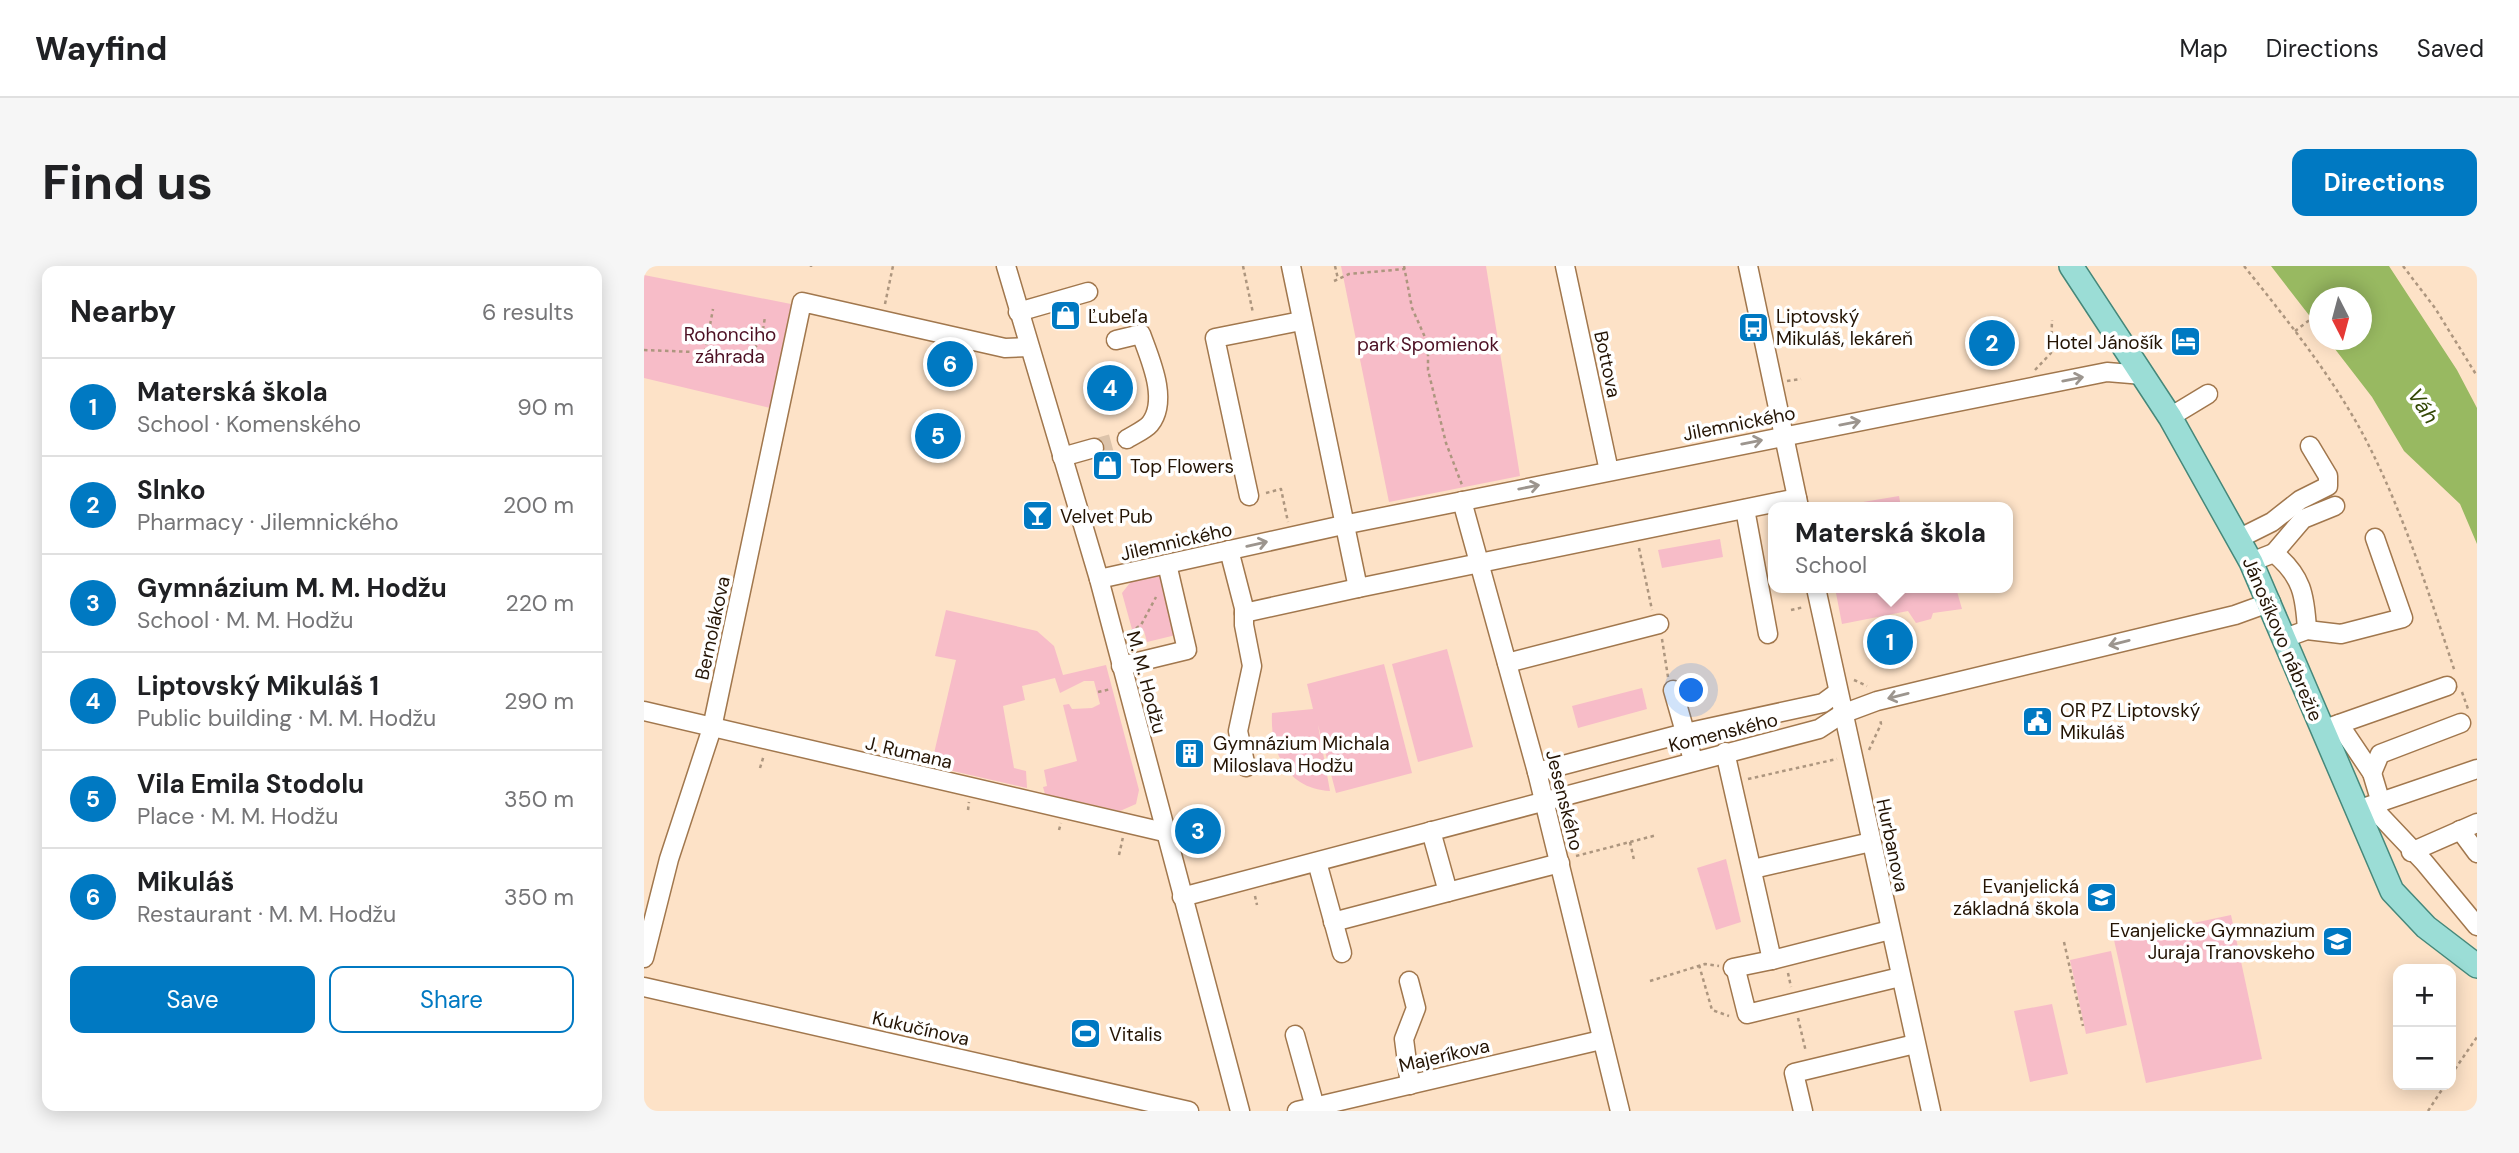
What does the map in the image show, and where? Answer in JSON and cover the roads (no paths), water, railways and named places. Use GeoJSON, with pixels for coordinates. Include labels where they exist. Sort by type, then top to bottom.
{"type":"FeatureCollection","features":[{"type":"Feature","properties":{"kind":"main road","name":"Jánošíkovo nábrežie"},"geometry":{"type":"LineString","coordinates":[[2071,266],[2170,417],[2271,602],[2296,634],[2331,727],[2369,806],[2392,891],[2426,927],[2477,966]]}},
{"type":"Feature","properties":{"kind":"street","name":"M. M. Hodžu"},"geometry":{"type":"LineString","coordinates":[[1006,266],[1099,579],[1181,897],[1240,1111]]}},
{"type":"Feature","properties":{"kind":"street"},"geometry":{"type":"LineString","coordinates":[[1291,266],[1358,589]]}},
{"type":"Feature","properties":{"kind":"street","name":"Bottova"},"geometry":{"type":"LineString","coordinates":[[1565,266],[1609,471]]}},
{"type":"Feature","properties":{"kind":"street"},"geometry":{"type":"LineString","coordinates":[[1748,266],[1798,502]]}},
{"type":"Feature","properties":{"kind":"street"},"geometry":{"type":"LineString","coordinates":[[1018,312],[1088,292]]}},
{"type":"Feature","properties":{"kind":"street","name":"Bernolákova"},"geometry":{"type":"LineString","coordinates":[[644,958],[669,859],[712,728],[802,302],[1005,348],[1029,347]]}},
{"type":"Feature","properties":{"kind":"street"},"geometry":{"type":"LineString","coordinates":[[1249,496],[1215,338],[1301,321]]}},
{"type":"Feature","properties":{"kind":"street"},"geometry":{"type":"LineString","coordinates":[[1116,340],[1142,334],[1154,372],[1158,402],[1150,424],[1127,439]]}},
{"type":"Feature","properties":{"kind":"street","name":"Jilemnického"},"geometry":{"type":"LineString","coordinates":[[1099,579],[1464,496],[1609,471],[2107,372],[2143,375]]}},
{"type":"Feature","properties":{"kind":"street"},"geometry":{"type":"LineString","coordinates":[[2170,417],[2208,394]]}},
{"type":"Feature","properties":{"kind":"street"},"geometry":{"type":"LineString","coordinates":[[2238,539],[2272,522],[2300,499],[2328,486],[2328,477],[2310,446]]}},
{"type":"Feature","properties":{"kind":"street"},"geometry":{"type":"LineString","coordinates":[[1062,457],[1094,448]]}},
{"type":"Feature","properties":{"kind":"street","name":"Jesenského"},"geometry":{"type":"LineString","coordinates":[[1464,496],[1560,862],[1620,1111]]}},
{"type":"Feature","properties":{"kind":"street"},"geometry":{"type":"LineString","coordinates":[[1244,613],[1634,531],[1768,506]]}},
{"type":"Feature","properties":{"kind":"street"},"geometry":{"type":"LineString","coordinates":[[2251,562],[2274,553],[2303,519],[2335,506]]}},
{"type":"Feature","properties":{"kind":"street"},"geometry":{"type":"LineString","coordinates":[[1745,509],[1768,634]]}},
{"type":"Feature","properties":{"kind":"street"},"geometry":{"type":"LineString","coordinates":[[2274,553],[2293,568],[2306,603],[2296,634],[2341,634],[2403,618],[2375,538]]}},
{"type":"Feature","properties":{"kind":"street"},"geometry":{"type":"LineString","coordinates":[[1230,550],[1252,666],[1238,732],[1246,766]]}},
{"type":"Feature","properties":{"kind":"street"},"geometry":{"type":"LineString","coordinates":[[1121,666],[1188,650],[1167,564]]}},
{"type":"Feature","properties":{"kind":"street","name":"Hurbanova"},"geometry":{"type":"LineString","coordinates":[[1817,593],[1931,1111]]}},
{"type":"Feature","properties":{"kind":"street","name":"Komenského"},"geometry":{"type":"LineString","coordinates":[[1181,897],[1693,760],[1819,729],[1842,714],[1877,701],[2250,611],[2271,602]]}},
{"type":"Feature","properties":{"kind":"street"},"geometry":{"type":"LineString","coordinates":[[1507,663],[1655,625]]}},
{"type":"Feature","properties":{"kind":"street"},"geometry":{"type":"LineString","coordinates":[[2372,773],[2331,727],[2455,685]]}},
{"type":"Feature","properties":{"kind":"street"},"geometry":{"type":"LineString","coordinates":[[1673,690],[1693,760]]}},
{"type":"Feature","properties":{"kind":"street"},"geometry":{"type":"LineString","coordinates":[[1537,772],[1685,733],[1823,703],[1838,692]]}},
{"type":"Feature","properties":{"kind":"street","name":"J. Rumana"},"geometry":{"type":"LineString","coordinates":[[644,711],[1164,832]]}},
{"type":"Feature","properties":{"kind":"street"},"geometry":{"type":"LineString","coordinates":[[2465,718],[2380,754],[2372,773],[2369,806],[2411,852],[2424,862],[2477,926]]}},
{"type":"Feature","properties":{"kind":"street"},"geometry":{"type":"LineString","coordinates":[[1725,752],[1772,960]]}},
{"type":"Feature","properties":{"kind":"street"},"geometry":{"type":"LineString","coordinates":[[2369,806],[2477,769]]}},
{"type":"Feature","properties":{"kind":"street"},"geometry":{"type":"LineString","coordinates":[[2411,852],[2469,827],[2477,853]]}},
{"type":"Feature","properties":{"kind":"street"},"geometry":{"type":"LineString","coordinates":[[1430,831],[1448,892]]}},
{"type":"Feature","properties":{"kind":"street"},"geometry":{"type":"LineString","coordinates":[[1752,869],[1871,842]]}},
{"type":"Feature","properties":{"kind":"street"},"geometry":{"type":"LineString","coordinates":[[1317,862],[1342,953]]}},
{"type":"Feature","properties":{"kind":"street"},"geometry":{"type":"LineString","coordinates":[[1333,922],[1560,862]]}},
{"type":"Feature","properties":{"kind":"street"},"geometry":{"type":"LineString","coordinates":[[1890,930],[1735,971],[1747,1014],[1900,978]]}},
{"type":"Feature","properties":{"kind":"street"},"geometry":{"type":"LineString","coordinates":[[1409,981],[1416,1008],[1404,1039],[1410,1085]]}},
{"type":"Feature","properties":{"kind":"street","name":"Kukučínova"},"geometry":{"type":"LineString","coordinates":[[644,987],[1189,1111]]}},
{"type":"Feature","properties":{"kind":"street"},"geometry":{"type":"LineString","coordinates":[[1295,1035],[1306,1109]]}},
{"type":"Feature","properties":{"kind":"street","name":"Majeríkova"},"geometry":{"type":"LineString","coordinates":[[1306,1109],[1601,1040]]}},
{"type":"Feature","properties":{"kind":"street"},"geometry":{"type":"LineString","coordinates":[[1803,1111],[1794,1073],[1915,1044]]}},
{"type":"Feature","properties":{"kind":"water","name":"Váh"},"geometry":{"type":"Polygon","coordinates":[[[2271,266],[2389,266],[2457,370],[2477,408],[2477,544],[2460,504],[2404,451],[2372,397],[2336,350],[2372,350],[2372,287],[2309,287],[2309,315],[2271,266]]]}},
{"type":"Feature","properties":{"kind":"tunnel"},"geometry":{"type":"LineString","coordinates":[[1094,448],[1127,439]]}},
{"type":"Feature","properties":{"kind":"place","name":"Ľubeľa"},"geometry":{"type":"Point","coordinates":[1065,316]}},
{"type":"Feature","properties":{"kind":"place","name":"Liptovský Mikuláš, lekáreň"},"geometry":{"type":"Point","coordinates":[1753,327]}},
{"type":"Feature","properties":{"kind":"place","name":"Hotel Jánošík"},"geometry":{"type":"Point","coordinates":[2186,342]}},
{"type":"Feature","properties":{"kind":"place","name":"Slnko"},"geometry":{"type":"Point","coordinates":[1992,343]}},
{"type":"Feature","properties":{"kind":"place","name":"Mikuláš"},"geometry":{"type":"Point","coordinates":[950,364]}},
{"type":"Feature","properties":{"kind":"place","name":"Liptovský Mikuláš 1"},"geometry":{"type":"Point","coordinates":[1110,388]}},
{"type":"Feature","properties":{"kind":"place","name":"Vila Emila Stodolu"},"geometry":{"type":"Point","coordinates":[938,436]}},
{"type":"Feature","properties":{"kind":"place","name":"Top Flowers"},"geometry":{"type":"Point","coordinates":[1107,466]}},
{"type":"Feature","properties":{"kind":"place","name":"Velvet Pub"},"geometry":{"type":"Point","coordinates":[1037,516]}},
{"type":"Feature","properties":{"kind":"place","name":"Materská škola"},"geometry":{"type":"Point","coordinates":[1890,642]}},
{"type":"Feature","properties":{"kind":"place","name":"OR PZ Liptovský Mikuláš"},"geometry":{"type":"Point","coordinates":[2037,721]}},
{"type":"Feature","properties":{"kind":"place","name":"Gymnázium Michala Miloslava Hodžu"},"geometry":{"type":"Point","coordinates":[1190,754]}},
{"type":"Feature","properties":{"kind":"place","name":"Gymnázium M. M. Hodžu"},"geometry":{"type":"Point","coordinates":[1198,831]}},
{"type":"Feature","properties":{"kind":"place","name":"Evanjelická základná škola"},"geometry":{"type":"Point","coordinates":[2102,897]}},
{"type":"Feature","properties":{"kind":"place","name":"Evanjelicke Gymnazium Juraja Tranovskeho"},"geometry":{"type":"Point","coordinates":[2338,941]}},
{"type":"Feature","properties":{"kind":"place","name":"Vitalis"},"geometry":{"type":"Point","coordinates":[1086,1034]}},
{"type":"Feature","properties":{"kind":"park label","name":"park Spomienok"},"geometry":{"type":"Point","coordinates":[1428,344]}},
{"type":"Feature","properties":{"kind":"park label","name":"Rohonciho záhrada"},"geometry":{"type":"Point","coordinates":[730,345]}}]}
